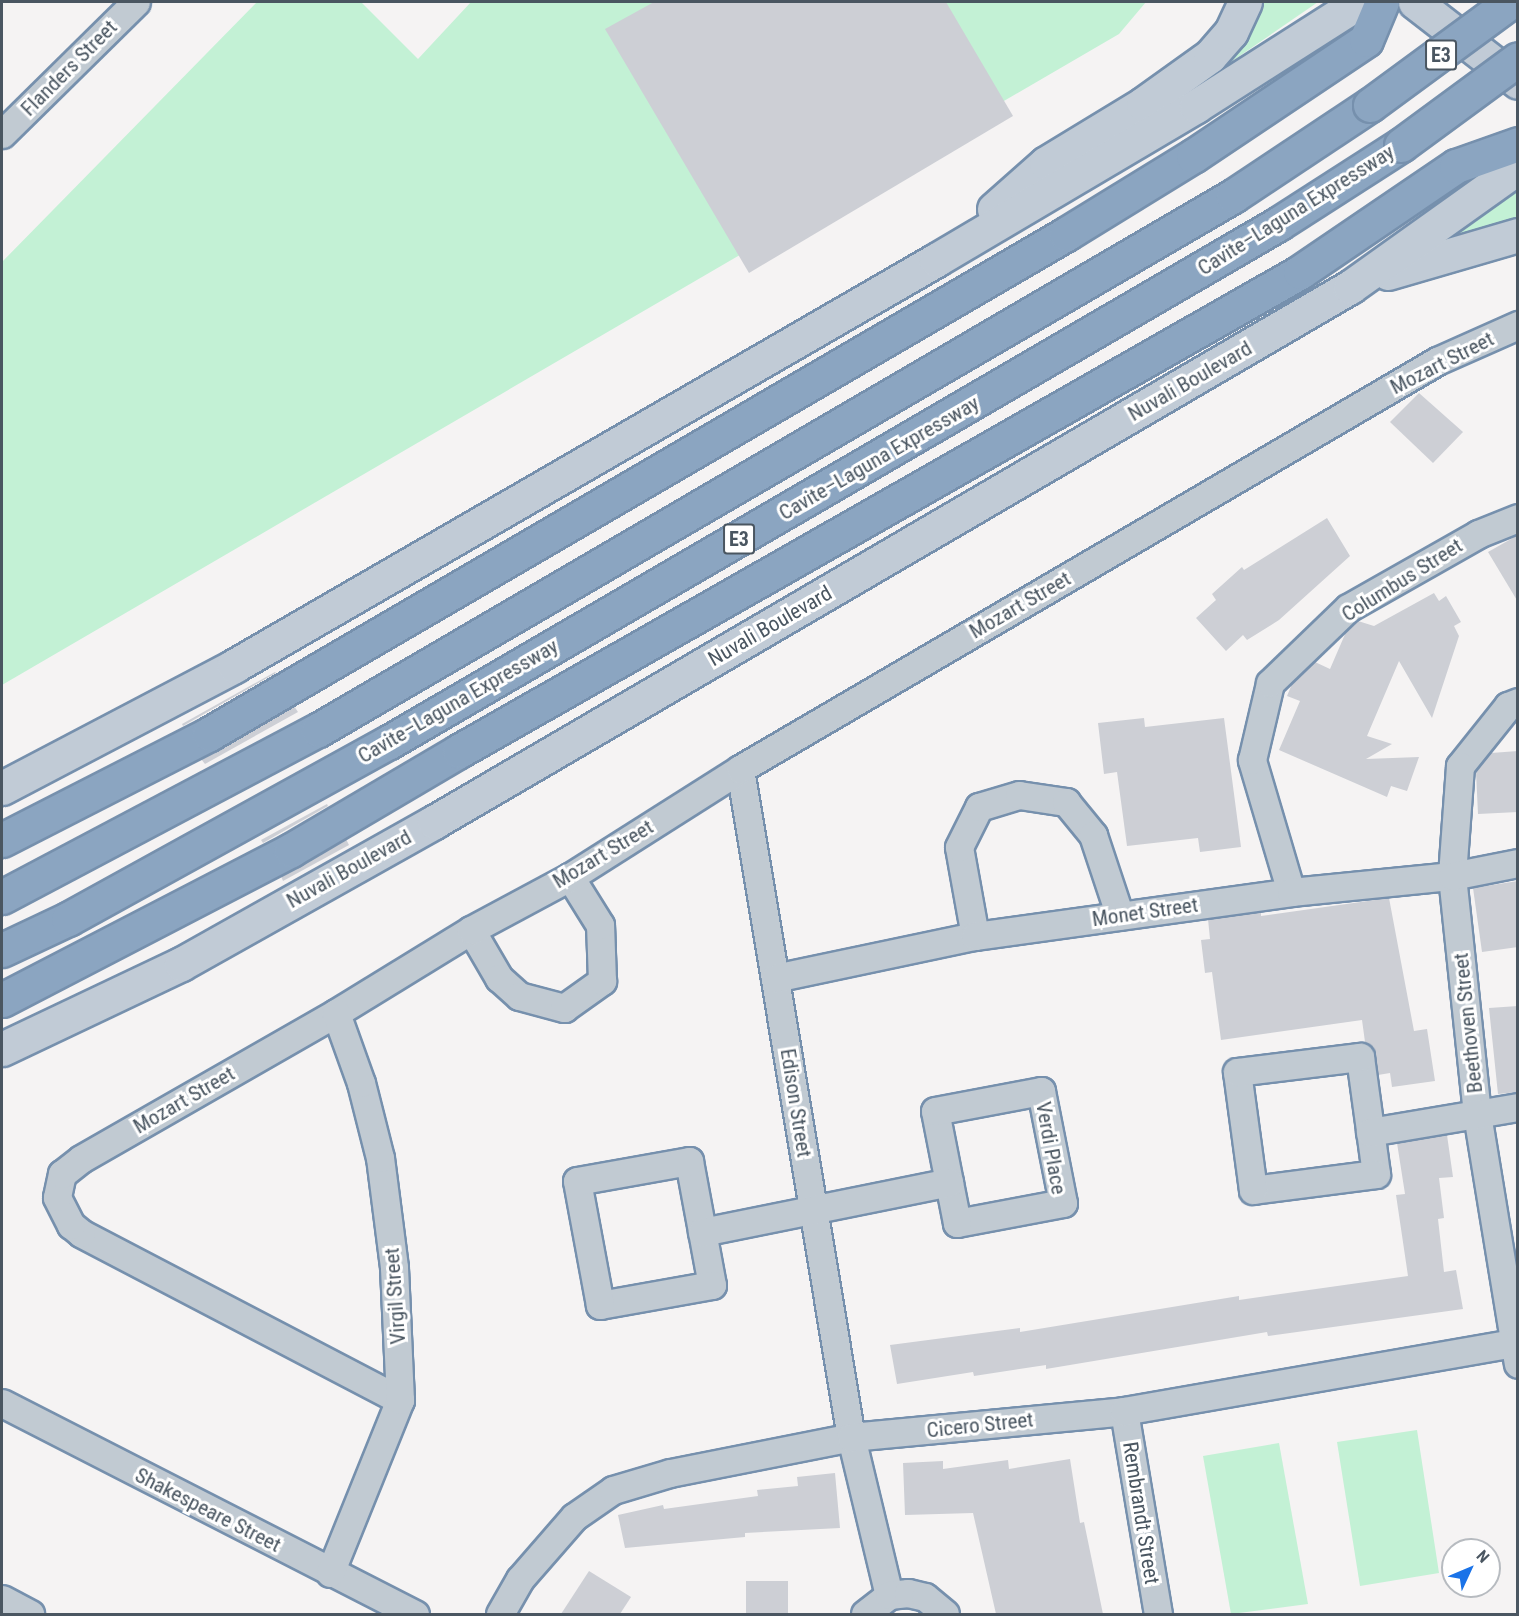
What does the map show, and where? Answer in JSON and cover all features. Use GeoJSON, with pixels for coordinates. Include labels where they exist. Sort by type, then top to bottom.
{"type":"FeatureCollection","features":[{"type":"Feature","properties":{"kind":"highway"},"geometry":{"type":"LineString","coordinates":[[2,840],[208,734],[1066,234],[1193,156],[1366,40],[1382,2]]}},
{"type":"Feature","properties":{"kind":"highway","name":"E3"},"geometry":{"type":"LineString","coordinates":[[2,897],[318,730],[1233,196],[1370,105],[1510,2]]}},
{"type":"Feature","properties":{"kind":"highway","name":"Cavite–Laguna Expressway"},"geometry":{"type":"LineString","coordinates":[[2,950],[68,919],[389,742],[1278,224],[1401,145],[1518,58]]}},
{"type":"Feature","properties":{"kind":"highway"},"geometry":{"type":"LineString","coordinates":[[2,1000],[291,850],[622,657],[1300,272],[1456,166],[1518,144]]}},
{"type":"Feature","properties":{"kind":"main road"},"geometry":{"type":"LineString","coordinates":[[936,260],[1046,163],[1143,104],[1210,56],[1231,32],[1245,2]]}},
{"type":"Feature","properties":{"kind":"main road"},"geometry":{"type":"LineString","coordinates":[[2,788],[234,666],[936,260],[1196,106],[1359,2]]}},
{"type":"Feature","properties":{"kind":"main road"},"geometry":{"type":"LineString","coordinates":[[1415,2],[1518,82]]}},
{"type":"Feature","properties":{"kind":"main road","name":"Nuvali Boulevard"},"geometry":{"type":"LineString","coordinates":[[2,1048],[181,964],[424,828],[1350,288],[1518,167]]}},
{"type":"Feature","properties":{"kind":"main road"},"geometry":{"type":"LineString","coordinates":[[1350,288],[1422,261],[1518,235]]}},
{"type":"Feature","properties":{"kind":"street","name":"Flanders Street"},"geometry":{"type":"LineString","coordinates":[[2,134],[136,2]]}},
{"type":"Feature","properties":{"kind":"street","name":"Mozart Street"},"geometry":{"type":"LineString","coordinates":[[400,1400],[81,1233],[71,1225],[57,1197],[62,1174],[81,1159],[336,1013],[471,930],[570,877],[741,769],[1437,361],[1518,325]]}},
{"type":"Feature","properties":{"kind":"street","name":"Columbus Street"},"geometry":{"type":"LineString","coordinates":[[1291,892],[1252,760],[1270,683],[1348,608],[1478,534],[1518,518]]}},
{"type":"Feature","properties":{"kind":"street","name":"Beethoven Street"},"geometry":{"type":"LineString","coordinates":[[1517,1350],[1478,1114],[1452,876],[1460,766],[1508,706],[1518,702]]}},
{"type":"Feature","properties":{"kind":"street","name":"Edison Street"},"geometry":{"type":"LineString","coordinates":[[741,769],[851,1437],[889,1595]]}},
{"type":"Feature","properties":{"kind":"street"},"geometry":{"type":"LineString","coordinates":[[975,936],[959,848],[979,807],[1020,795],[1066,802],[1093,835],[1120,916]]}},
{"type":"Feature","properties":{"kind":"street","name":"Monet Street"},"geometry":{"type":"LineString","coordinates":[[775,978],[975,936],[1291,892],[1452,876],[1518,863]]}},
{"type":"Feature","properties":{"kind":"street"},"geometry":{"type":"LineString","coordinates":[[471,930],[499,978],[519,996],[564,1008],[603,981],[600,925],[570,877]]}},
{"type":"Feature","properties":{"kind":"street","name":"Virgil Street"},"geometry":{"type":"LineString","coordinates":[[330,1573],[400,1400],[394,1267],[380,1158],[361,1083],[336,1013]]}},
{"type":"Feature","properties":{"kind":"street"},"geometry":{"type":"LineString","coordinates":[[1360,1057],[1370,1132],[1376,1174],[1253,1190],[1238,1072],[1360,1057]]}},
{"type":"Feature","properties":{"kind":"street","name":"Verdi Place"},"geometry":{"type":"LineString","coordinates":[[1041,1091],[1063,1203],[957,1223],[949,1182],[935,1111],[1041,1091]]}},
{"type":"Feature","properties":{"kind":"street"},"geometry":{"type":"LineString","coordinates":[[1370,1132],[1518,1107]]}},
{"type":"Feature","properties":{"kind":"street"},"geometry":{"type":"LineString","coordinates":[[689,1161],[702,1232],[712,1285],[600,1305],[577,1181],[689,1161]]}},
{"type":"Feature","properties":{"kind":"street"},"geometry":{"type":"LineString","coordinates":[[702,1232],[949,1182]]}},
{"type":"Feature","properties":{"kind":"street","name":"Cicero Street"},"geometry":{"type":"LineString","coordinates":[[500,1614],[520,1579],[574,1517],[613,1490],[670,1473],[851,1437],[1124,1411],[1517,1350]]}},
{"type":"Feature","properties":{"kind":"street","name":"Shakespeare Street"},"geometry":{"type":"LineString","coordinates":[[2,1403],[330,1573],[415,1614]]}},
{"type":"Feature","properties":{"kind":"street","name":"Rembrandt Street"},"geometry":{"type":"LineString","coordinates":[[1124,1411],[1158,1614]]}},
{"type":"Feature","properties":{"kind":"street"},"geometry":{"type":"LineString","coordinates":[[865,1614],[889,1595],[908,1593],[925,1597],[945,1614]]}},
{"type":"Feature","properties":{"kind":"street"},"geometry":{"type":"LineString","coordinates":[[2,1599],[30,1614]]}},
{"type":"Feature","properties":{"kind":"green space"},"geometry":{"type":"Polygon","coordinates":[[[257,2],[361,2],[418,59],[471,2],[1146,2],[1119,34],[2,685],[2,262],[257,2]]]}},
{"type":"Feature","properties":{"kind":"green space"},"geometry":{"type":"Polygon","coordinates":[[[1259,2],[1318,2],[1209,77],[1259,2]]]}},
{"type":"Feature","properties":{"kind":"green space"},"geometry":{"type":"Polygon","coordinates":[[[1517,191],[1517,219],[1450,240],[1517,191]]]}},
{"type":"Feature","properties":{"kind":"green space"},"geometry":{"type":"Polygon","coordinates":[[[1417,1430],[1439,1573],[1360,1586],[1337,1442],[1417,1430]]]}},
{"type":"Feature","properties":{"kind":"green space"},"geometry":{"type":"Polygon","coordinates":[[[1279,1443],[1308,1604],[1231,1614],[1203,1456],[1279,1443]]]}},
{"type":"Feature","properties":{"kind":"building"},"geometry":{"type":"Polygon","coordinates":[[[654,2],[946,2],[1013,116],[749,273],[605,29],[654,2]]]}},
{"type":"Feature","properties":{"kind":"building"},"geometry":{"type":"Polygon","coordinates":[[[1419,393],[1463,432],[1433,463],[1390,422],[1419,393]]]}},
{"type":"Feature","properties":{"kind":"building"},"geometry":{"type":"Polygon","coordinates":[[[1327,518],[1350,556],[1279,620],[1247,640],[1243,635],[1226,651],[1196,618],[1216,600],[1212,594],[1242,567],[1244,570],[1327,518]]]}},
{"type":"Feature","properties":{"kind":"building"},"geometry":{"type":"Polygon","coordinates":[[[1518,535],[1518,602],[1488,552],[1518,535]]]}},
{"type":"Feature","properties":{"kind":"building"},"geometry":{"type":"Polygon","coordinates":[[[1434,593],[1439,601],[1446,596],[1461,622],[1454,626],[1459,636],[1432,718],[1399,661],[1367,736],[1392,744],[1366,759],[1419,757],[1407,791],[1391,786],[1387,797],[1279,750],[1300,701],[1287,696],[1292,684],[1315,662],[1330,669],[1346,632],[1358,621],[1374,626],[1434,593]]]}},
{"type":"Feature","properties":{"kind":"building"},"geometry":{"type":"Polygon","coordinates":[[[276,673],[183,726],[182,724],[276,673]]]}},
{"type":"Feature","properties":{"kind":"building"},"geometry":{"type":"Polygon","coordinates":[[[294,706],[298,712],[205,764],[201,759],[294,706]]]}},
{"type":"Feature","properties":{"kind":"building"},"geometry":{"type":"Polygon","coordinates":[[[1144,718],[1145,727],[1224,718],[1241,847],[1200,852],[1198,838],[1127,846],[1117,772],[1104,774],[1098,723],[1144,718]]]}},
{"type":"Feature","properties":{"kind":"building"},"geometry":{"type":"Polygon","coordinates":[[[1518,751],[1518,812],[1478,814],[1476,772],[1491,753],[1518,751]]]}},
{"type":"Feature","properties":{"kind":"building"},"geometry":{"type":"Polygon","coordinates":[[[327,804],[328,806],[263,843],[261,840],[327,804]]]}},
{"type":"Feature","properties":{"kind":"building"},"geometry":{"type":"Polygon","coordinates":[[[346,839],[349,845],[283,881],[281,876],[346,839]]]}},
{"type":"Feature","properties":{"kind":"building"},"geometry":{"type":"Polygon","coordinates":[[[1518,881],[1518,947],[1482,952],[1473,888],[1518,881]]]}},
{"type":"Feature","properties":{"kind":"building"},"geometry":{"type":"Polygon","coordinates":[[[1389,898],[1414,1031],[1427,1029],[1435,1081],[1392,1087],[1390,1073],[1378,1075],[1375,1054],[1365,1042],[1362,1020],[1221,1040],[1212,972],[1205,973],[1201,940],[1210,939],[1208,919],[1261,912],[1261,916],[1389,898]]]}},
{"type":"Feature","properties":{"kind":"building"},"geometry":{"type":"Polygon","coordinates":[[[1518,1006],[1518,1092],[1498,1094],[1489,1008],[1518,1006]]]}},
{"type":"Feature","properties":{"kind":"building"},"geometry":{"type":"Polygon","coordinates":[[[1447,1135],[1453,1177],[1439,1178],[1444,1218],[1438,1219],[1444,1272],[1456,1270],[1463,1309],[1268,1336],[1267,1332],[1046,1369],[1046,1365],[974,1376],[973,1372],[897,1384],[890,1345],[1020,1328],[1020,1332],[1239,1296],[1239,1300],[1408,1276],[1396,1195],[1405,1194],[1397,1143],[1447,1135]]]}},
{"type":"Feature","properties":{"kind":"building"},"geometry":{"type":"Polygon","coordinates":[[[1070,1459],[1080,1523],[1084,1522],[1103,1614],[996,1614],[973,1513],[905,1515],[903,1463],[943,1461],[943,1469],[1008,1460],[1009,1469],[1070,1459]]]}},
{"type":"Feature","properties":{"kind":"building"},"geometry":{"type":"Polygon","coordinates":[[[835,1473],[840,1528],[745,1533],[745,1537],[625,1548],[618,1515],[663,1505],[664,1509],[758,1496],[757,1490],[798,1486],[797,1477],[835,1473]]]}},
{"type":"Feature","properties":{"kind":"building"},"geometry":{"type":"Polygon","coordinates":[[[589,1571],[631,1597],[620,1614],[561,1614],[589,1571]]]}},
{"type":"Feature","properties":{"kind":"building"},"geometry":{"type":"Polygon","coordinates":[[[746,1581],[788,1581],[788,1614],[746,1614],[746,1581]]]}}]}
